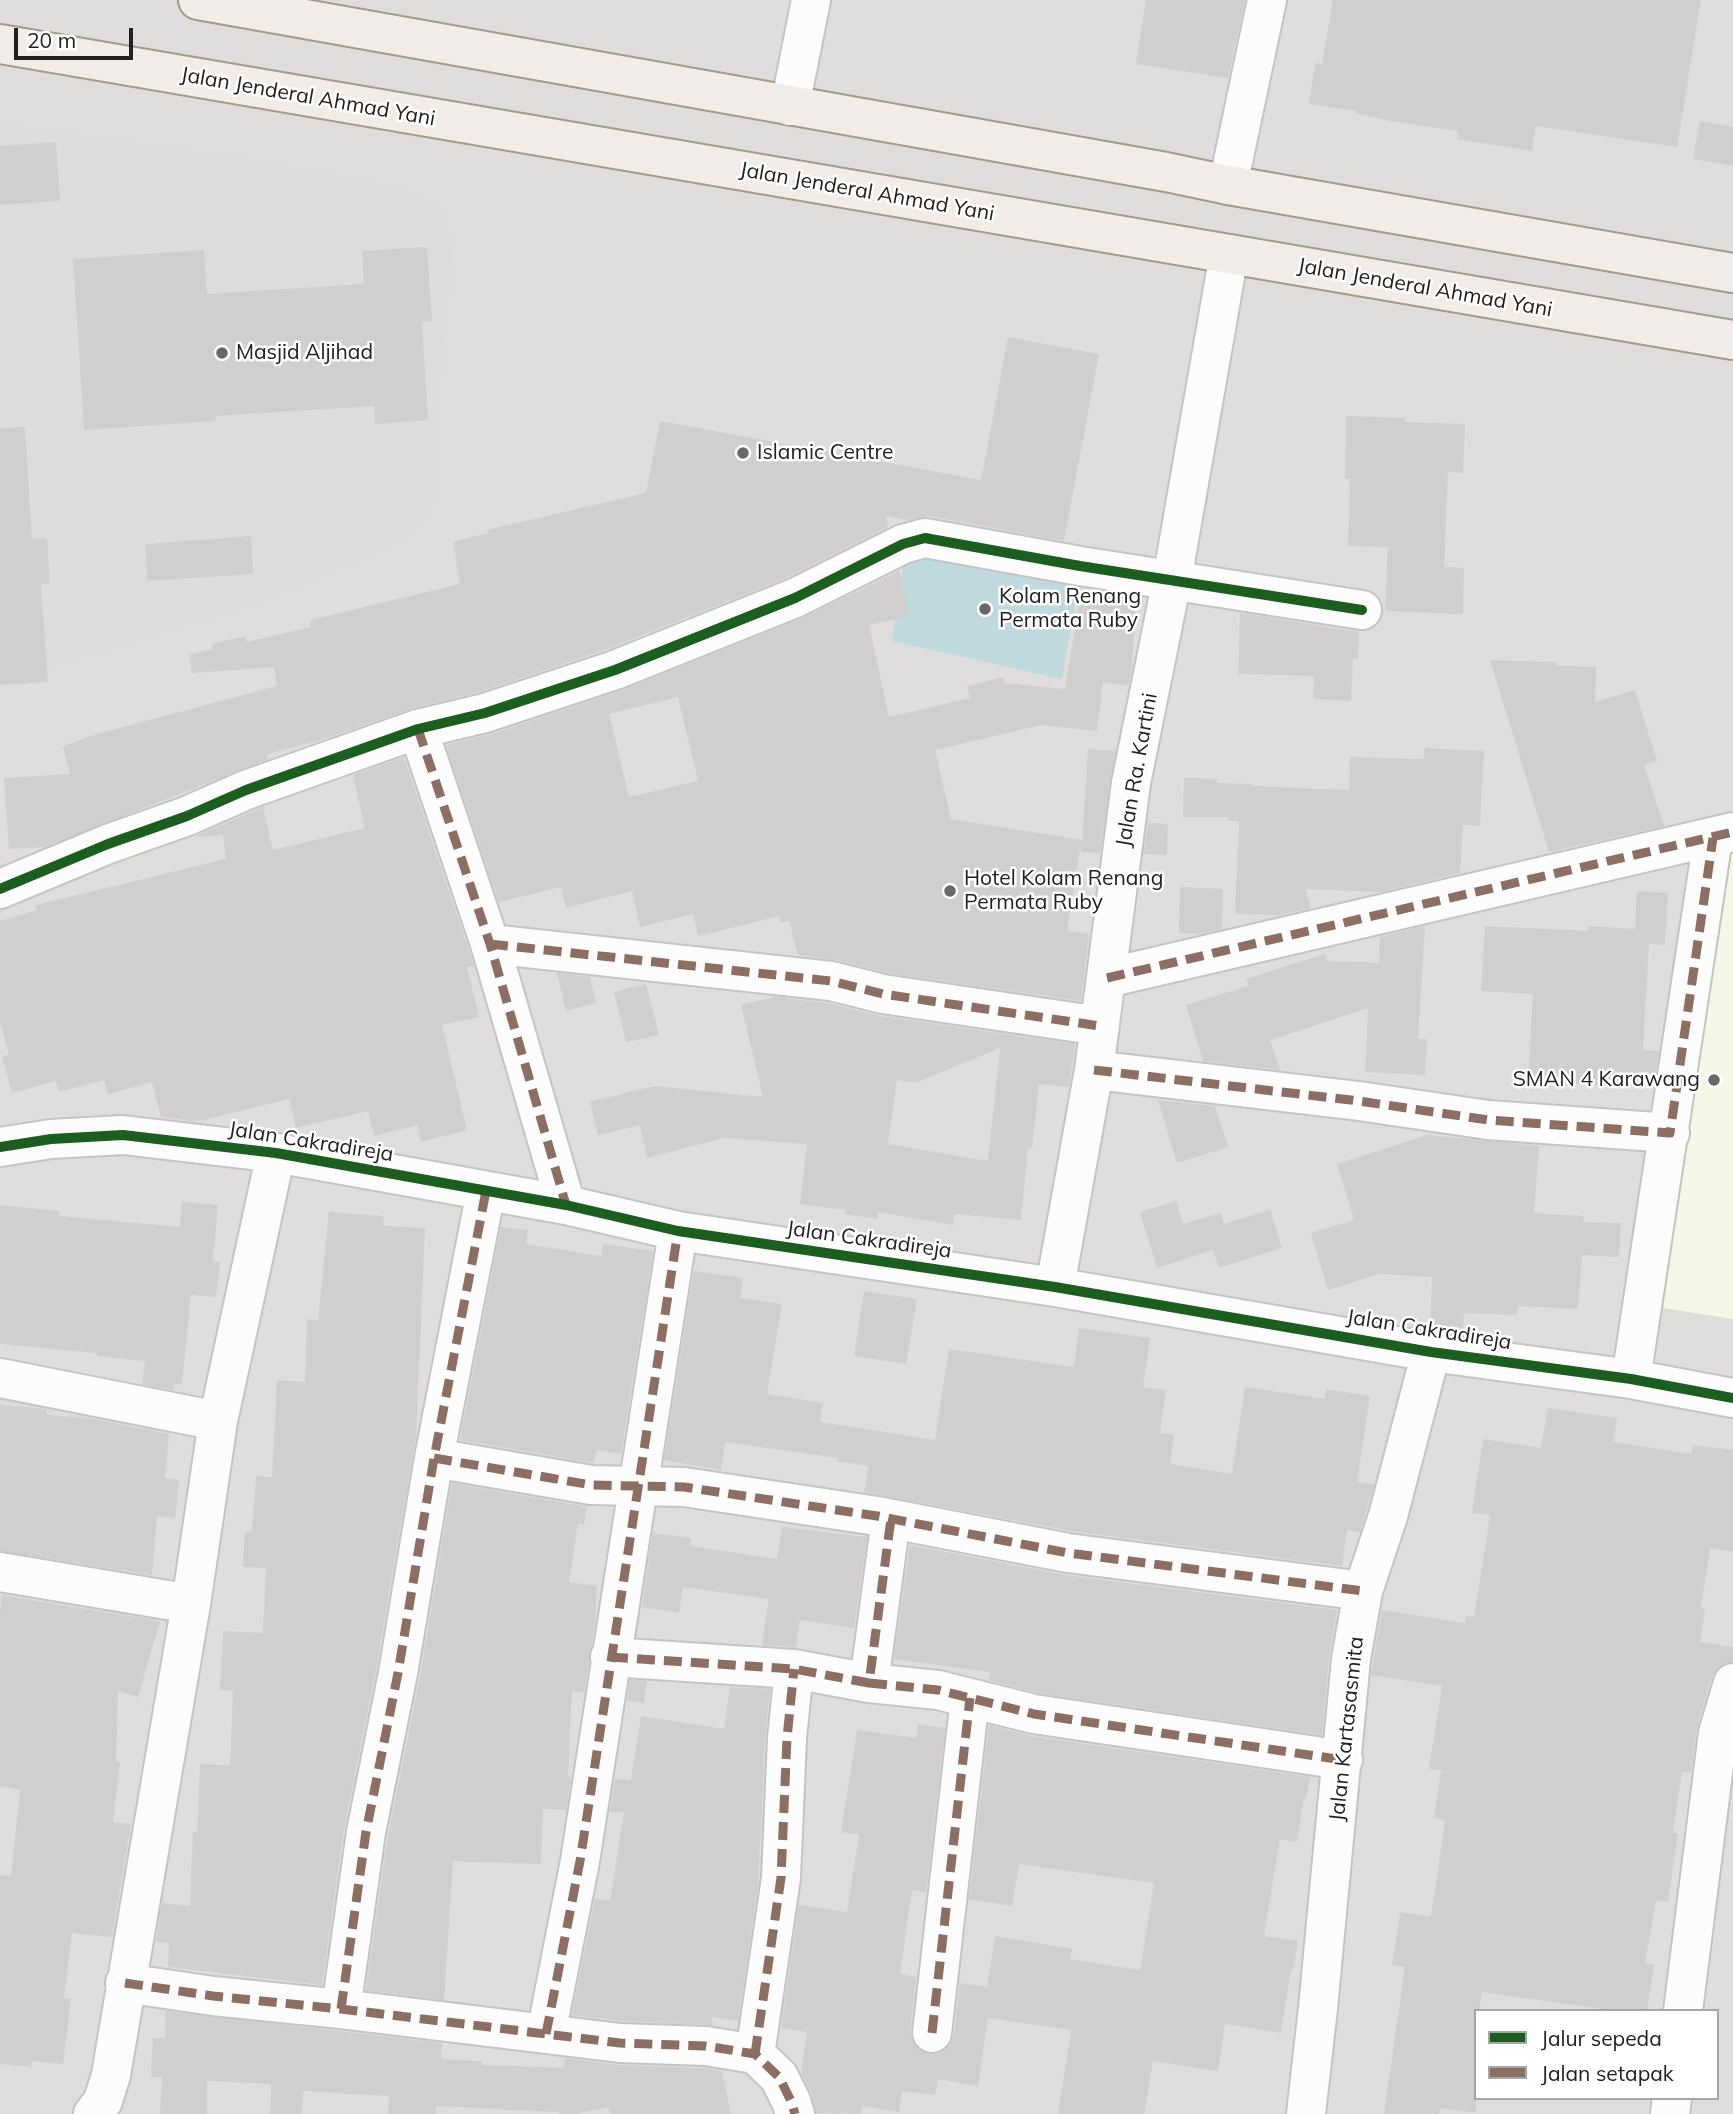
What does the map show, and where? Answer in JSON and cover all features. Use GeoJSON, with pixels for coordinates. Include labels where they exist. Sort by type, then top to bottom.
{"type":"FeatureCollection","features":[{"type":"Feature","properties":{"kind":"main road"},"geometry":{"type":"LineString","coordinates":[[198,0],[1733,273]]}},
{"type":"Feature","properties":{"kind":"main road","name":"Jalan Jenderal Ahmad Yani"},"geometry":{"type":"LineString","coordinates":[[0,44],[1733,340]]}},
{"type":"Feature","properties":{"kind":"street"},"geometry":{"type":"LineString","coordinates":[[790,106],[811,0]]}},
{"type":"Feature","properties":{"kind":"street"},"geometry":{"type":"LineString","coordinates":[[1228,185],[1267,0]]}},
{"type":"Feature","properties":{"kind":"street","name":"Jalan Ra. Kartini"},"geometry":{"type":"LineString","coordinates":[[1055,1287],[1094,1070],[1131,783],[1172,580],[1229,254]]}},
{"type":"Feature","properties":{"kind":"street"},"geometry":{"type":"LineString","coordinates":[[0,889],[246,790],[418,729],[485,713],[615,670],[794,598],[903,544],[925,538],[1080,566],[1362,610]]}},
{"type":"Feature","properties":{"kind":"street"},"geometry":{"type":"LineString","coordinates":[[418,729],[490,944],[566,1205]]}},
{"type":"Feature","properties":{"kind":"street"},"geometry":{"type":"LineString","coordinates":[[1107,978],[1723,835],[1670,1133],[1631,1379]]}},
{"type":"Feature","properties":{"kind":"street"},"geometry":{"type":"LineString","coordinates":[[490,944],[831,981],[883,994],[1100,1026]]}},
{"type":"Feature","properties":{"kind":"street"},"geometry":{"type":"LineString","coordinates":[[1094,1070],[1488,1119],[1670,1133]]}},
{"type":"Feature","properties":{"kind":"street","name":"Jalan Cakradireja"},"geometry":{"type":"LineString","coordinates":[[0,1147],[51,1139],[124,1135],[276,1153],[566,1205],[678,1231],[1055,1287],[1431,1352],[1631,1379],[1733,1398]]}},
{"type":"Feature","properties":{"kind":"street"},"geometry":{"type":"LineString","coordinates":[[93,2114],[103,2101],[111,2075],[191,1604],[218,1421],[276,1153]]}},
{"type":"Feature","properties":{"kind":"street"},"geometry":{"type":"LineString","coordinates":[[341,2009],[366,1832],[398,1673],[434,1458],[486,1191]]}},
{"type":"Feature","properties":{"kind":"street"},"geometry":{"type":"LineString","coordinates":[[546,2034],[580,1861],[678,1231]]}},
{"type":"Feature","properties":{"kind":"street","name":"Jalan Kartasasmita"},"geometry":{"type":"LineString","coordinates":[[1306,2114],[1351,1660],[1363,1591],[1388,1516],[1431,1352]]}},
{"type":"Feature","properties":{"kind":"street"},"geometry":{"type":"LineString","coordinates":[[0,1378],[218,1421]]}},
{"type":"Feature","properties":{"kind":"street"},"geometry":{"type":"LineString","coordinates":[[434,1458],[590,1485],[684,1487],[891,1519],[1068,1553],[1363,1591]]}},
{"type":"Feature","properties":{"kind":"street"},"geometry":{"type":"LineString","coordinates":[[870,1683],[891,1519]]}},
{"type":"Feature","properties":{"kind":"street"},"geometry":{"type":"LineString","coordinates":[[0,1572],[191,1604]]}},
{"type":"Feature","properties":{"kind":"street"},"geometry":{"type":"LineString","coordinates":[[610,1657],[794,1669],[870,1683],[938,1690],[1034,1714],[1343,1760]]}},
{"type":"Feature","properties":{"kind":"street"},"geometry":{"type":"LineString","coordinates":[[755,2054],[781,1878],[787,1738],[794,1669]]}},
{"type":"Feature","properties":{"kind":"street"},"geometry":{"type":"LineString","coordinates":[[1683,2009],[1718,1733],[1733,1683]]}},
{"type":"Feature","properties":{"kind":"street"},"geometry":{"type":"LineString","coordinates":[[932,2033],[970,1698]]}},
{"type":"Feature","properties":{"kind":"street"},"geometry":{"type":"LineString","coordinates":[[125,1983],[213,1996],[620,2043],[706,2046],[755,2054],[779,2077],[795,2114]]}},
{"type":"Feature","properties":{"kind":"shaded area"},"geometry":{"type":"Polygon","coordinates":[[[0,0],[1733,0],[1733,2114],[0,2114],[0,0]]]}},
{"type":"Feature","properties":{"kind":"shaded area","name":"Masjid Aljihad"},"geometry":{"type":"Polygon","coordinates":[[[0,123],[245,158],[395,185],[447,210],[454,256],[434,449],[435,506],[423,528],[374,556],[255,605],[42,670],[0,673],[0,123]]]}},
{"type":"Feature","properties":{"kind":"shaded area","name":"SMAN 4 Karawang"},"geometry":{"type":"Polygon","coordinates":[[[1733,851],[1733,1319],[1663,1308],[1727,852],[1733,851]]]}},
{"type":"Feature","properties":{"kind":"water","name":"Kolam Renang Permata Ruby"},"geometry":{"type":"Polygon","coordinates":[[[906,549],[1079,578],[1062,679],[892,641],[906,549]]]}},
{"type":"Feature","properties":{"kind":"building"},"geometry":{"type":"Polygon","coordinates":[[[1146,0],[1245,0],[1228,78],[1136,64],[1146,0]]]}},
{"type":"Feature","properties":{"kind":"building"},"geometry":{"type":"Polygon","coordinates":[[[1333,0],[1701,0],[1677,147],[1536,126],[1532,151],[1457,139],[1458,131],[1390,121],[1355,113],[1356,111],[1309,104],[1315,63],[1322,64],[1333,0]]]}},
{"type":"Feature","properties":{"kind":"building"},"geometry":{"type":"Polygon","coordinates":[[[1700,121],[1733,127],[1733,166],[1693,159],[1700,121]]]}},
{"type":"Feature","properties":{"kind":"building"},"geometry":{"type":"Polygon","coordinates":[[[56,142],[60,201],[0,205],[0,146],[56,142]]]}},
{"type":"Feature","properties":{"kind":"building"},"geometry":{"type":"Polygon","coordinates":[[[427,247],[432,321],[422,322],[428,420],[375,424],[374,406],[215,416],[216,421],[84,430],[73,259],[204,250],[207,294],[364,284],[362,251],[427,247]]]}},
{"type":"Feature","properties":{"kind":"building"},"geometry":{"type":"Polygon","coordinates":[[[1008,337],[1099,354],[1064,541],[929,516],[907,520],[886,516],[888,527],[786,578],[607,649],[479,692],[413,708],[321,740],[267,754],[268,759],[45,847],[9,849],[4,778],[70,774],[63,746],[97,734],[277,686],[274,667],[192,673],[189,655],[213,649],[212,644],[245,636],[247,642],[311,627],[310,620],[460,584],[453,542],[488,533],[487,530],[646,493],[660,421],[981,480],[1008,337]]]}},
{"type":"Feature","properties":{"kind":"building"},"geometry":{"type":"Polygon","coordinates":[[[1346,416],[1465,424],[1463,473],[1448,472],[1444,567],[1464,568],[1463,614],[1385,611],[1388,547],[1348,546],[1350,479],[1345,479],[1346,416]]]}},
{"type":"Feature","properties":{"kind":"building"},"geometry":{"type":"Polygon","coordinates":[[[25,427],[32,539],[47,538],[50,583],[41,584],[48,682],[0,685],[0,428],[25,427]]]}},
{"type":"Feature","properties":{"kind":"building"},"geometry":{"type":"Polygon","coordinates":[[[251,536],[253,574],[147,581],[145,544],[251,536]]]}},
{"type":"Feature","properties":{"kind":"building"},"geometry":{"type":"Polygon","coordinates":[[[899,571],[910,616],[869,625],[889,717],[970,698],[967,686],[1004,677],[1005,683],[1065,689],[1081,593],[1136,602],[1132,669],[1128,686],[1103,682],[1097,731],[1041,725],[935,750],[951,819],[1082,840],[1088,749],[1115,751],[1100,853],[1081,852],[1081,843],[1067,931],[1089,934],[1081,1001],[887,973],[836,960],[798,955],[789,921],[780,923],[779,916],[698,936],[693,914],[640,927],[632,891],[566,908],[561,887],[499,902],[446,745],[492,734],[623,690],[803,618],[899,571]],[[678,697],[609,714],[629,797],[698,781],[678,697]]]}},
{"type":"Feature","properties":{"kind":"building"},"geometry":{"type":"Polygon","coordinates":[[[1240,613],[1359,632],[1358,659],[1353,659],[1351,701],[1313,699],[1314,676],[1238,674],[1240,613]]]}},
{"type":"Feature","properties":{"kind":"building"},"geometry":{"type":"Polygon","coordinates":[[[1490,660],[1557,662],[1557,666],[1596,667],[1595,702],[1635,690],[1657,761],[1644,765],[1664,826],[1549,852],[1490,660]]]}},
{"type":"Feature","properties":{"kind":"building"},"geometry":{"type":"Polygon","coordinates":[[[1425,748],[1484,751],[1480,826],[1463,825],[1460,873],[1381,892],[1305,889],[1311,908],[1279,915],[1235,914],[1239,821],[1228,821],[1228,817],[1183,817],[1184,778],[1217,779],[1217,783],[1252,786],[1349,790],[1350,757],[1424,759],[1425,748]]]}},
{"type":"Feature","properties":{"kind":"building"},"geometry":{"type":"Polygon","coordinates":[[[404,757],[474,966],[467,967],[479,1017],[442,1025],[467,1130],[421,1142],[418,1125],[374,1136],[368,1111],[296,1128],[289,1099],[203,1120],[161,1117],[152,1082],[108,1094],[104,1080],[59,1092],[56,1081],[12,1093],[2,1057],[9,1055],[0,1020],[0,921],[37,910],[36,905],[226,859],[223,835],[194,837],[263,807],[273,850],[365,828],[353,775],[404,757]]]}},
{"type":"Feature","properties":{"kind":"building"},"geometry":{"type":"Polygon","coordinates":[[[1148,823],[1168,824],[1167,855],[1144,854],[1148,823]]]}},
{"type":"Feature","properties":{"kind":"building"},"geometry":{"type":"Polygon","coordinates":[[[1180,887],[1223,889],[1222,929],[1201,934],[1179,933],[1180,887]]]}},
{"type":"Feature","properties":{"kind":"building"},"geometry":{"type":"Polygon","coordinates":[[[1637,891],[1668,893],[1665,945],[1649,944],[1643,1050],[1659,1051],[1654,1082],[1599,1079],[1599,1085],[1528,1081],[1533,994],[1481,991],[1485,926],[1588,931],[1588,926],[1635,929],[1637,891]]]}},
{"type":"Feature","properties":{"kind":"building"},"geometry":{"type":"Polygon","coordinates":[[[1425,926],[1418,1039],[1427,1039],[1425,1075],[1365,1072],[1368,1008],[1270,1040],[1280,1070],[1203,1061],[1186,1005],[1248,986],[1246,979],[1325,954],[1327,961],[1379,963],[1380,937],[1425,926]]]}},
{"type":"Feature","properties":{"kind":"building"},"geometry":{"type":"Polygon","coordinates":[[[557,973],[590,977],[596,1003],[566,1011],[557,973]]]}},
{"type":"Feature","properties":{"kind":"building"},"geometry":{"type":"Polygon","coordinates":[[[646,984],[659,1035],[626,1042],[614,992],[646,984]]]}},
{"type":"Feature","properties":{"kind":"building"},"geometry":{"type":"Polygon","coordinates":[[[774,997],[827,1003],[880,1016],[1075,1044],[1069,1087],[1039,1084],[1032,1148],[1028,1147],[1021,1220],[955,1214],[953,1225],[878,1212],[877,1219],[845,1214],[846,1210],[800,1204],[807,1144],[724,1138],[647,1158],[640,1125],[598,1135],[590,1102],[654,1086],[763,1097],[741,1005],[774,997]],[[1000,1048],[915,1083],[897,1080],[888,1144],[988,1161],[1000,1048]]]}},
{"type":"Feature","properties":{"kind":"building"},"geometry":{"type":"Polygon","coordinates":[[[1158,1100],[1215,1106],[1228,1147],[1177,1163],[1158,1100]]]}},
{"type":"Feature","properties":{"kind":"building"},"geometry":{"type":"Polygon","coordinates":[[[1427,1135],[1539,1146],[1534,1213],[1584,1216],[1583,1222],[1621,1223],[1619,1257],[1582,1255],[1578,1309],[1518,1306],[1517,1315],[1464,1313],[1463,1334],[1430,1330],[1432,1277],[1379,1274],[1328,1290],[1311,1233],[1354,1220],[1337,1164],[1427,1135]]]}},
{"type":"Feature","properties":{"kind":"building"},"geometry":{"type":"Polygon","coordinates":[[[1176,1201],[1183,1224],[1221,1213],[1224,1224],[1270,1210],[1282,1248],[1219,1268],[1213,1250],[1157,1268],[1140,1212],[1176,1201]]]}},
{"type":"Feature","properties":{"kind":"building"},"geometry":{"type":"Polygon","coordinates":[[[182,1202],[218,1205],[213,1261],[220,1262],[216,1297],[191,1295],[182,1384],[174,1384],[173,1390],[142,1384],[145,1361],[97,1356],[97,1353],[0,1344],[0,1205],[60,1211],[59,1216],[180,1227],[182,1202]]]}},
{"type":"Feature","properties":{"kind":"building"},"geometry":{"type":"Polygon","coordinates":[[[329,1212],[384,1216],[383,1226],[425,1228],[416,1435],[376,1669],[344,1829],[322,1985],[168,1967],[169,1943],[156,1941],[162,1903],[190,1906],[193,1832],[197,1833],[200,1764],[230,1765],[233,1691],[220,1690],[223,1631],[263,1633],[266,1568],[243,1567],[245,1532],[252,1532],[256,1476],[272,1477],[277,1380],[305,1382],[307,1319],[318,1320],[329,1212]]]}},
{"type":"Feature","properties":{"kind":"building"},"geometry":{"type":"Polygon","coordinates":[[[501,1227],[528,1230],[526,1244],[601,1256],[603,1244],[653,1251],[621,1454],[597,1450],[593,1463],[460,1440],[501,1227]]]}},
{"type":"Feature","properties":{"kind":"building"},"geometry":{"type":"Polygon","coordinates":[[[694,1271],[743,1278],[740,1298],[782,1304],[767,1394],[823,1403],[820,1422],[935,1440],[949,1349],[1074,1367],[1079,1328],[1150,1338],[1143,1387],[1166,1390],[1160,1433],[1174,1435],[1170,1464],[1232,1474],[1245,1387],[1325,1399],[1326,1389],[1370,1396],[1357,1482],[1374,1485],[1360,1532],[1347,1530],[1342,1566],[1071,1531],[864,1492],[869,1466],[837,1461],[838,1458],[725,1442],[721,1470],[664,1460],[694,1271]]]}},
{"type":"Feature","properties":{"kind":"building"},"geometry":{"type":"Polygon","coordinates":[[[864,1291],[917,1299],[906,1364],[854,1356],[864,1291]]]}},
{"type":"Feature","properties":{"kind":"building"},"geometry":{"type":"Polygon","coordinates":[[[0,1405],[38,1408],[47,1410],[47,1415],[89,1418],[169,1434],[165,1478],[179,1480],[175,1518],[157,1516],[152,1575],[0,1551],[0,1405]]]}},
{"type":"Feature","properties":{"kind":"building"},"geometry":{"type":"Polygon","coordinates":[[[1548,1408],[1617,1418],[1613,1442],[1691,1454],[1693,1445],[1733,1450],[1733,1552],[1710,1548],[1701,1608],[1705,1609],[1700,1642],[1733,1647],[1733,1662],[1719,1667],[1712,1676],[1697,1727],[1691,1773],[1682,1772],[1673,1833],[1678,1833],[1668,1902],[1656,1901],[1645,1963],[1654,1964],[1647,2009],[1603,2009],[1482,1992],[1479,2009],[1474,2009],[1476,2113],[1440,2108],[1439,2114],[1384,2114],[1405,1967],[1392,1965],[1400,1912],[1431,1917],[1445,1820],[1434,1818],[1441,1770],[1429,1769],[1442,1686],[1371,1675],[1382,1610],[1465,1623],[1466,1616],[1474,1617],[1490,1515],[1472,1513],[1483,1439],[1541,1448],[1548,1408]]]}},
{"type":"Feature","properties":{"kind":"building"},"geometry":{"type":"Polygon","coordinates":[[[452,1483],[587,1507],[584,1524],[578,1523],[569,1582],[597,1586],[595,1621],[584,1693],[572,1691],[568,1776],[571,1777],[566,1810],[543,1809],[541,1864],[453,1861],[444,2000],[366,1990],[388,1836],[420,1677],[452,1483]]]}},
{"type":"Feature","properties":{"kind":"building"},"geometry":{"type":"Polygon","coordinates":[[[782,1527],[867,1537],[854,1628],[800,1620],[796,1647],[762,1645],[769,1599],[683,1587],[679,1613],[642,1607],[653,1533],[691,1538],[690,1546],[777,1559],[782,1527]]]}},
{"type":"Feature","properties":{"kind":"building"},"geometry":{"type":"Polygon","coordinates":[[[910,1545],[1065,1575],[1337,1610],[1329,1657],[1322,1735],[1038,1693],[988,1680],[990,1672],[894,1659],[910,1545]]]}},
{"type":"Feature","properties":{"kind":"building"},"geometry":{"type":"Polygon","coordinates":[[[2,1595],[160,1621],[138,1697],[118,1691],[116,1761],[120,1762],[113,1822],[131,1824],[112,1937],[72,1933],[64,1998],[71,1999],[63,2064],[32,2061],[31,2067],[0,2064],[0,1875],[11,1876],[20,1790],[0,1786],[2,1595]]]}},
{"type":"Feature","properties":{"kind":"building"},"geometry":{"type":"Polygon","coordinates":[[[630,1680],[647,1681],[644,1703],[627,1700],[630,1680]]]}},
{"type":"Feature","properties":{"kind":"building"},"geometry":{"type":"Polygon","coordinates":[[[730,1687],[770,1689],[758,1886],[738,2021],[711,2017],[713,2025],[622,2021],[572,2015],[595,1899],[610,1901],[624,1812],[610,1812],[615,1779],[631,1780],[641,1716],[724,1729],[730,1687]]]}},
{"type":"Feature","properties":{"kind":"building"},"geometry":{"type":"Polygon","coordinates":[[[918,1724],[945,1728],[926,1892],[912,1890],[900,1974],[916,1977],[910,2031],[912,2041],[919,2050],[930,2055],[941,2053],[950,2045],[954,2035],[960,1983],[987,1987],[995,1936],[1072,1949],[1070,1959],[1140,1970],[1154,1883],[1019,1864],[1012,1906],[969,1899],[989,1725],[1031,1736],[1310,1777],[1297,1842],[1280,1839],[1264,1936],[1298,1941],[1281,2033],[1225,2024],[1218,2071],[1153,2061],[1144,2114],[1058,2114],[1071,2030],[988,2018],[978,2086],[938,2079],[935,2095],[902,2091],[899,2112],[862,2106],[861,2114],[816,2113],[812,2094],[801,2072],[807,2032],[781,2028],[799,1905],[847,1912],[859,1835],[841,1832],[857,1730],[916,1738],[918,1724]]]}},
{"type":"Feature","properties":{"kind":"building"},"geometry":{"type":"Polygon","coordinates":[[[166,2011],[442,2043],[441,2059],[482,2061],[482,2065],[564,2068],[565,2058],[617,2065],[722,2071],[731,2114],[610,2114],[608,2107],[574,2114],[559,2114],[436,2106],[436,2114],[388,2114],[389,2096],[303,2091],[302,2114],[270,2114],[271,2084],[207,2081],[207,2114],[160,2114],[162,2077],[151,2077],[153,2038],[165,2038],[166,2011]]]}},
{"type":"Feature","properties":{"kind":"marked path"},"geometry":{"type":"LineString","coordinates":[[418,729],[490,944],[566,1205]]}},
{"type":"Feature","properties":{"kind":"marked path"},"geometry":{"type":"LineString","coordinates":[[1107,978],[1733,832]]}},
{"type":"Feature","properties":{"kind":"marked path"},"geometry":{"type":"LineString","coordinates":[[1094,1070],[1359,1101],[1488,1120],[1670,1133],[1713,838]]}},
{"type":"Feature","properties":{"kind":"marked path"},"geometry":{"type":"LineString","coordinates":[[490,944],[831,981],[883,994],[1100,1026]]}},
{"type":"Feature","properties":{"kind":"marked path"},"geometry":{"type":"LineString","coordinates":[[341,2009],[366,1832],[398,1673],[434,1458],[486,1191]]}},
{"type":"Feature","properties":{"kind":"marked path"},"geometry":{"type":"LineString","coordinates":[[546,2034],[580,1861],[678,1231]]}},
{"type":"Feature","properties":{"kind":"marked path"},"geometry":{"type":"LineString","coordinates":[[434,1458],[591,1485],[684,1487],[877,1516],[1068,1553],[1363,1591]]}},
{"type":"Feature","properties":{"kind":"marked path"},"geometry":{"type":"LineString","coordinates":[[610,1657],[794,1669],[869,1683],[891,1519]]}},
{"type":"Feature","properties":{"kind":"marked path"},"geometry":{"type":"LineString","coordinates":[[755,2054],[781,1878],[787,1738],[794,1669]]}},
{"type":"Feature","properties":{"kind":"marked path"},"geometry":{"type":"LineString","coordinates":[[869,1683],[938,1690],[1034,1714],[1343,1760]]}},
{"type":"Feature","properties":{"kind":"marked path"},"geometry":{"type":"LineString","coordinates":[[932,2033],[970,1698]]}},
{"type":"Feature","properties":{"kind":"marked path"},"geometry":{"type":"LineString","coordinates":[[125,1983],[213,1996],[620,2043],[706,2046],[755,2054],[779,2077],[795,2114]]}},
{"type":"Feature","properties":{"kind":"cycle path"},"geometry":{"type":"LineString","coordinates":[[0,889],[246,790],[418,729],[485,713],[615,670],[795,598],[903,544],[925,538],[1080,566],[1362,610]]}},
{"type":"Feature","properties":{"kind":"cycle path"},"geometry":{"type":"LineString","coordinates":[[0,1147],[51,1139],[123,1135],[276,1153],[566,1205],[678,1231],[1055,1287],[1431,1352],[1631,1379],[1733,1398]]}},
{"type":"Feature","properties":{"kind":"place","name":"Masjid Aljihad"},"geometry":{"type":"Point","coordinates":[222,353]}},
{"type":"Feature","properties":{"kind":"place","name":"Islamic Centre"},"geometry":{"type":"Point","coordinates":[743,453]}},
{"type":"Feature","properties":{"kind":"place","name":"Kolam Renang Permata Ruby"},"geometry":{"type":"Point","coordinates":[985,609]}},
{"type":"Feature","properties":{"kind":"place","name":"Hotel Kolam Renang Permata Ruby"},"geometry":{"type":"Point","coordinates":[950,891]}},
{"type":"Feature","properties":{"kind":"place","name":"SMAN 4 Karawang"},"geometry":{"type":"Point","coordinates":[1714,1080]}}]}
